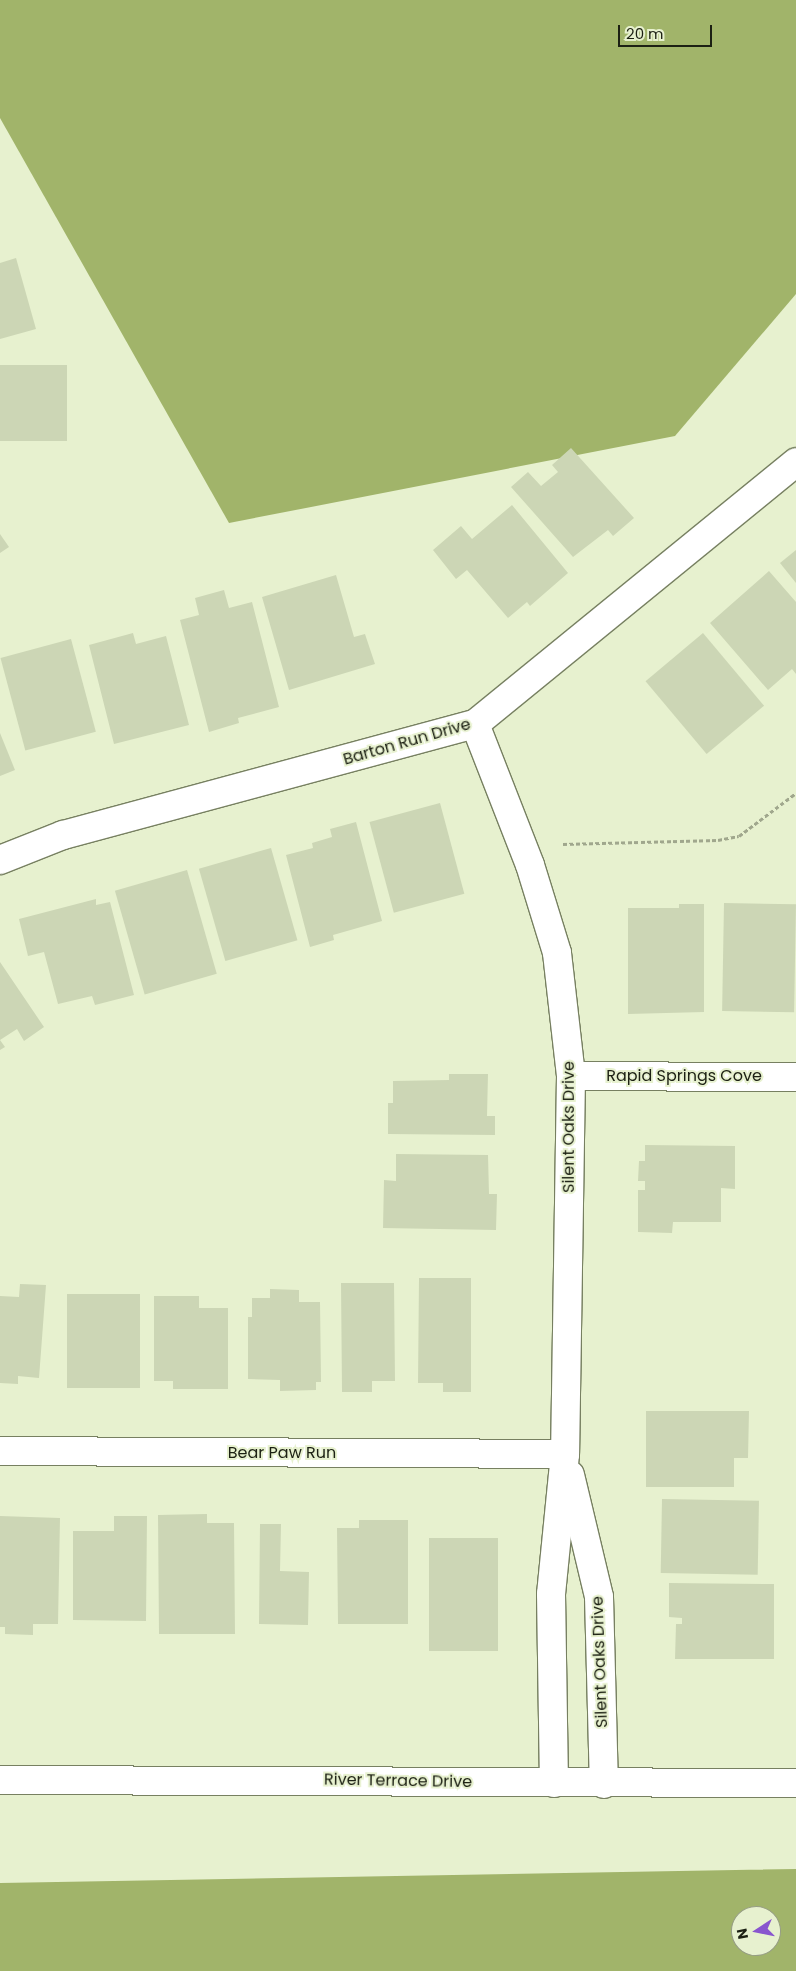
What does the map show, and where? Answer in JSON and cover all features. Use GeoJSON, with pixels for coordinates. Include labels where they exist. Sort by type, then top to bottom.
{"type":"FeatureCollection","features":[{"type":"Feature","properties":{"kind":"street","name":"Barton Run Drive"},"geometry":{"type":"LineString","coordinates":[[0,860],[63,835],[475,724],[796,462]]}},
{"type":"Feature","properties":{"kind":"street","name":"Silent Oaks Drive"},"geometry":{"type":"LineString","coordinates":[[475,724],[530,864],[557,953],[571,1076],[565,1454],[551,1594],[554,1783]]}},
{"type":"Feature","properties":{"kind":"street","name":"Rapid Springs Cove"},"geometry":{"type":"LineString","coordinates":[[571,1076],[796,1076]]}},
{"type":"Feature","properties":{"kind":"street","name":"Bear Paw Run"},"geometry":{"type":"LineString","coordinates":[[0,1451],[565,1454]]}},
{"type":"Feature","properties":{"kind":"street","name":"Silent Oaks Drive"},"geometry":{"type":"LineString","coordinates":[[565,1454],[599,1597],[604,1784]]}},
{"type":"Feature","properties":{"kind":"street","name":"River Terrace Drive"},"geometry":{"type":"LineString","coordinates":[[0,1780],[604,1784],[796,1783]]}},
{"type":"Feature","properties":{"kind":"path"},"geometry":{"type":"LineString","coordinates":[[563,844],[718,840],[739,836],[796,793]]}},
{"type":"Feature","properties":{"kind":"shaded area"},"geometry":{"type":"Polygon","coordinates":[[[0,0],[796,0],[796,294],[675,436],[229,523],[0,118],[0,0]]]}},
{"type":"Feature","properties":{"kind":"shaded area"},"geometry":{"type":"Polygon","coordinates":[[[796,1869],[796,1971],[0,1971],[0,1883],[796,1869]]]}},
{"type":"Feature","properties":{"kind":"building"},"geometry":{"type":"Polygon","coordinates":[[[16,258],[36,329],[0,339],[0,263],[16,258]]]}},
{"type":"Feature","properties":{"kind":"building"},"geometry":{"type":"Polygon","coordinates":[[[0,365],[67,365],[67,441],[0,441],[0,365]]]}},
{"type":"Feature","properties":{"kind":"building"},"geometry":{"type":"Polygon","coordinates":[[[571,448],[634,518],[613,536],[608,530],[573,557],[511,487],[528,472],[541,486],[558,472],[552,465],[571,448]]]}},
{"type":"Feature","properties":{"kind":"building"},"geometry":{"type":"Polygon","coordinates":[[[512,505],[568,573],[530,606],[527,602],[508,618],[467,570],[456,579],[433,550],[461,526],[472,539],[512,505]]]}},
{"type":"Feature","properties":{"kind":"building"},"geometry":{"type":"Polygon","coordinates":[[[0,534],[9,547],[0,553],[0,534]]]}},
{"type":"Feature","properties":{"kind":"building"},"geometry":{"type":"Polygon","coordinates":[[[796,550],[796,583],[780,563],[796,550]]]}},
{"type":"Feature","properties":{"kind":"building"},"geometry":{"type":"Polygon","coordinates":[[[769,571],[796,602],[796,674],[792,669],[768,690],[710,623],[769,571]]]}},
{"type":"Feature","properties":{"kind":"building"},"geometry":{"type":"Polygon","coordinates":[[[336,575],[354,637],[365,634],[375,664],[289,690],[262,597],[336,575]]]}},
{"type":"Feature","properties":{"kind":"building"},"geometry":{"type":"Polygon","coordinates":[[[224,590],[229,608],[252,602],[279,707],[238,718],[239,723],[209,732],[180,620],[199,615],[195,598],[224,590]]]}},
{"type":"Feature","properties":{"kind":"building"},"geometry":{"type":"Polygon","coordinates":[[[133,633],[136,644],[166,636],[189,725],[114,744],[89,645],[133,633]]]}},
{"type":"Feature","properties":{"kind":"building"},"geometry":{"type":"Polygon","coordinates":[[[703,633],[764,706],[707,754],[646,681],[703,633]]]}},
{"type":"Feature","properties":{"kind":"building"},"geometry":{"type":"Polygon","coordinates":[[[71,639],[96,732],[25,751],[0,658],[71,639]]]}},
{"type":"Feature","properties":{"kind":"building"},"geometry":{"type":"Polygon","coordinates":[[[0,733],[15,770],[0,776],[0,733]]]}},
{"type":"Feature","properties":{"kind":"building"},"geometry":{"type":"Polygon","coordinates":[[[440,803],[464,894],[394,913],[369,822],[440,803]]]}},
{"type":"Feature","properties":{"kind":"building"},"geometry":{"type":"Polygon","coordinates":[[[356,822],[382,921],[333,935],[334,940],[310,947],[286,855],[313,848],[312,843],[332,837],[330,829],[356,822]]]}},
{"type":"Feature","properties":{"kind":"building"},"geometry":{"type":"Polygon","coordinates":[[[271,848],[297,940],[225,961],[199,869],[271,848]]]}},
{"type":"Feature","properties":{"kind":"building"},"geometry":{"type":"Polygon","coordinates":[[[187,870],[217,974],[145,994],[115,891],[187,870]]]}},
{"type":"Feature","properties":{"kind":"building"},"geometry":{"type":"Polygon","coordinates":[[[96,899],[96,905],[110,902],[134,995],[95,1005],[92,996],[58,1004],[44,952],[28,956],[19,919],[96,899]]]}},
{"type":"Feature","properties":{"kind":"building"},"geometry":{"type":"Polygon","coordinates":[[[724,903],[796,904],[794,1012],[722,1011],[724,903]]]}},
{"type":"Feature","properties":{"kind":"building"},"geometry":{"type":"Polygon","coordinates":[[[679,904],[704,904],[704,1012],[628,1014],[628,908],[679,908],[679,904]]]}},
{"type":"Feature","properties":{"kind":"building"},"geometry":{"type":"Polygon","coordinates":[[[0,962],[44,1027],[24,1041],[17,1029],[0,1040],[0,962]]]}},
{"type":"Feature","properties":{"kind":"building"},"geometry":{"type":"Polygon","coordinates":[[[0,1040],[5,1047],[0,1050],[0,1040]]]}},
{"type":"Feature","properties":{"kind":"building"},"geometry":{"type":"Polygon","coordinates":[[[449,1074],[488,1074],[487,1116],[495,1116],[495,1135],[388,1134],[388,1103],[393,1103],[393,1081],[449,1080],[449,1074]]]}},
{"type":"Feature","properties":{"kind":"building"},"geometry":{"type":"Polygon","coordinates":[[[645,1145],[735,1146],[735,1189],[721,1188],[721,1222],[673,1222],[672,1233],[638,1232],[638,1190],[645,1190],[645,1181],[638,1181],[639,1161],[645,1161],[645,1145]]]}},
{"type":"Feature","properties":{"kind":"building"},"geometry":{"type":"Polygon","coordinates":[[[396,1154],[488,1155],[489,1194],[497,1194],[496,1230],[383,1228],[384,1180],[396,1181],[396,1154]]]}},
{"type":"Feature","properties":{"kind":"building"},"geometry":{"type":"Polygon","coordinates":[[[419,1278],[471,1278],[471,1392],[443,1392],[443,1383],[418,1383],[419,1278]]]}},
{"type":"Feature","properties":{"kind":"building"},"geometry":{"type":"Polygon","coordinates":[[[341,1283],[394,1283],[395,1381],[372,1381],[372,1392],[342,1392],[341,1283]]]}},
{"type":"Feature","properties":{"kind":"building"},"geometry":{"type":"Polygon","coordinates":[[[20,1284],[46,1285],[39,1378],[18,1376],[18,1384],[0,1383],[0,1296],[19,1297],[20,1284]]]}},
{"type":"Feature","properties":{"kind":"building"},"geometry":{"type":"Polygon","coordinates":[[[270,1289],[299,1290],[299,1302],[320,1302],[321,1382],[316,1382],[316,1390],[280,1391],[280,1380],[248,1379],[248,1317],[252,1317],[252,1298],[270,1298],[270,1289]]]}},
{"type":"Feature","properties":{"kind":"building"},"geometry":{"type":"Polygon","coordinates":[[[67,1294],[140,1294],[140,1388],[67,1388],[67,1294]]]}},
{"type":"Feature","properties":{"kind":"building"},"geometry":{"type":"Polygon","coordinates":[[[154,1296],[199,1296],[199,1308],[228,1308],[228,1389],[173,1389],[173,1381],[154,1381],[154,1296]]]}},
{"type":"Feature","properties":{"kind":"building"},"geometry":{"type":"Polygon","coordinates":[[[646,1411],[749,1411],[748,1458],[734,1458],[734,1487],[646,1487],[646,1411]]]}},
{"type":"Feature","properties":{"kind":"building"},"geometry":{"type":"Polygon","coordinates":[[[662,1499],[759,1501],[758,1575],[661,1573],[662,1499]]]}},
{"type":"Feature","properties":{"kind":"building"},"geometry":{"type":"Polygon","coordinates":[[[207,1514],[207,1523],[234,1523],[235,1634],[159,1634],[158,1515],[207,1514]]]}},
{"type":"Feature","properties":{"kind":"building"},"geometry":{"type":"Polygon","coordinates":[[[0,1516],[60,1518],[58,1624],[33,1624],[33,1635],[5,1634],[5,1627],[0,1627],[0,1516]]]}},
{"type":"Feature","properties":{"kind":"building"},"geometry":{"type":"Polygon","coordinates":[[[114,1516],[147,1516],[146,1621],[73,1620],[73,1531],[114,1531],[114,1516]]]}},
{"type":"Feature","properties":{"kind":"building"},"geometry":{"type":"Polygon","coordinates":[[[359,1520],[408,1520],[408,1624],[338,1624],[337,1528],[359,1528],[359,1520]]]}},
{"type":"Feature","properties":{"kind":"building"},"geometry":{"type":"Polygon","coordinates":[[[260,1524],[281,1524],[280,1571],[309,1572],[308,1625],[259,1624],[260,1524]]]}},
{"type":"Feature","properties":{"kind":"building"},"geometry":{"type":"Polygon","coordinates":[[[429,1538],[498,1538],[498,1651],[429,1651],[429,1538]]]}},
{"type":"Feature","properties":{"kind":"building"},"geometry":{"type":"Polygon","coordinates":[[[669,1583],[774,1584],[774,1659],[675,1659],[676,1624],[682,1624],[682,1618],[669,1617],[669,1583]]]}}]}
